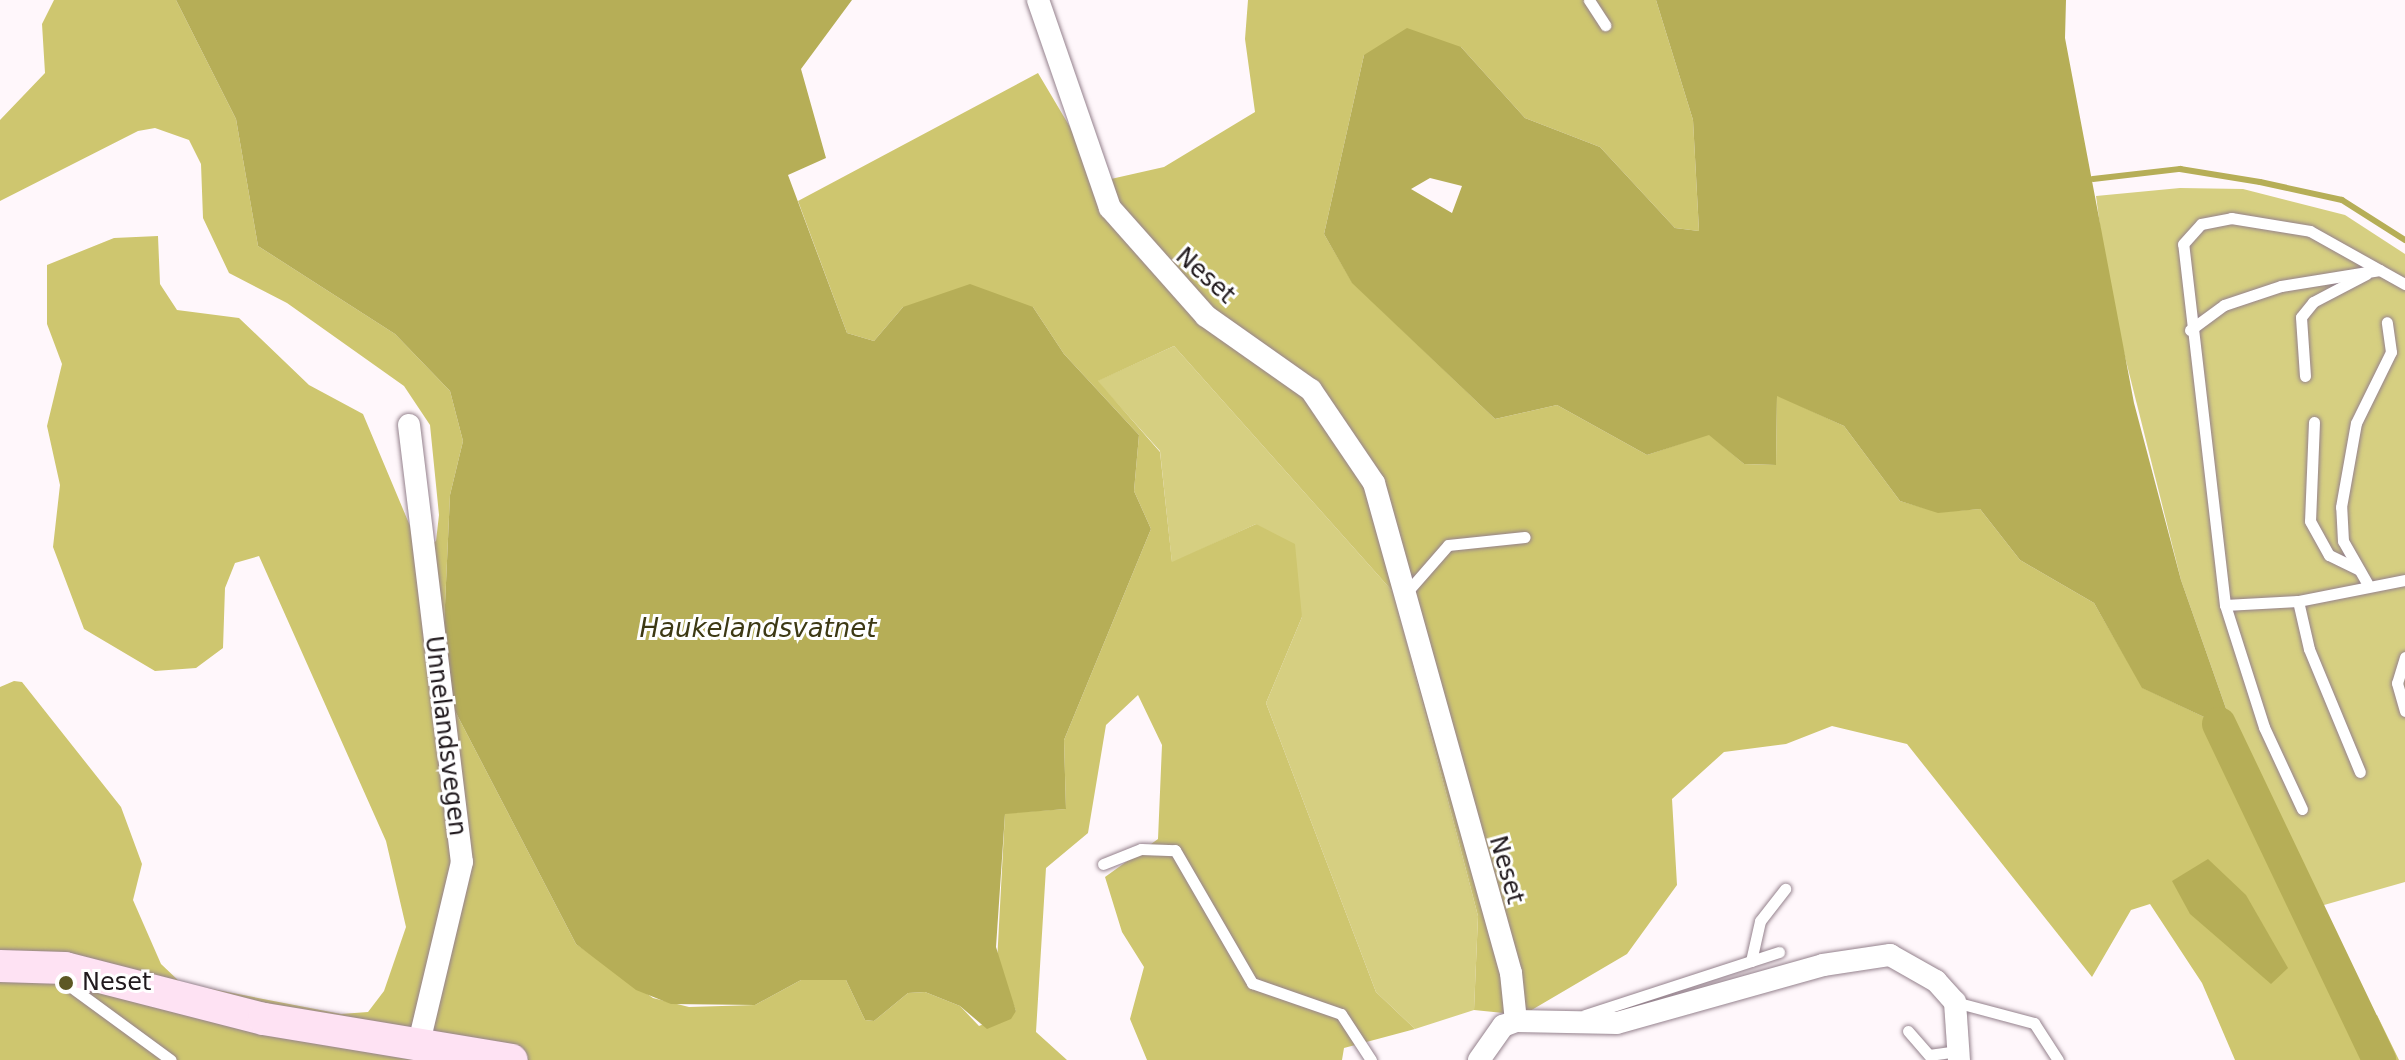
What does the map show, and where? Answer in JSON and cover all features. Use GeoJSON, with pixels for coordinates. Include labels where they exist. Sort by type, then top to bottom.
{"type":"FeatureCollection","features":[{"type":"Feature","properties":{"kind":"main road"},"geometry":{"type":"LineString","coordinates":[[0,966],[47,966],[264,1019],[419,1042],[512,1060]]}},
{"type":"Feature","properties":{"kind":"street","name":"Neset"},"geometry":{"type":"LineString","coordinates":[[1038,0],[1110,208],[1206,316],[1311,390],[1345,429],[1374,483],[1511,973],[1516,1021]]}},
{"type":"Feature","properties":{"kind":"street","name":"Unnelandsvegen"},"geometry":{"type":"LineString","coordinates":[[409,425],[462,862],[419,1042]]}},
{"type":"Feature","properties":{"kind":"street"},"geometry":{"type":"LineString","coordinates":[[1479,1060],[1503,1026],[1516,1021],[1557,1022],[1675,1012],[1863,955],[1908,961],[1955,1002],[1958,1056]]}},
{"type":"Feature","properties":{"kind":"lane"},"geometry":{"type":"LineString","coordinates":[[1589,0],[1605,25]]}},
{"type":"Feature","properties":{"kind":"lane"},"geometry":{"type":"LineString","coordinates":[[2302,809],[2264,727],[2225,605],[2190,330],[2183,244],[2201,224],[2231,218],[2310,231],[2375,271],[2405,284]]}},
{"type":"Feature","properties":{"kind":"lane"},"geometry":{"type":"LineString","coordinates":[[2190,330],[2224,305],[2281,286],[2375,271]]}},
{"type":"Feature","properties":{"kind":"lane"},"geometry":{"type":"LineString","coordinates":[[2305,376],[2301,317],[2313,302],[2375,271]]}},
{"type":"Feature","properties":{"kind":"lane"},"geometry":{"type":"LineString","coordinates":[[2367,583],[2358,569],[2340,523],[2343,481],[2356,423],[2391,352],[2387,322]]}},
{"type":"Feature","properties":{"kind":"lane"},"geometry":{"type":"LineString","coordinates":[[2314,422],[2310,521],[2329,555],[2358,569]]}},
{"type":"Feature","properties":{"kind":"lane"},"geometry":{"type":"LineString","coordinates":[[1404,596],[1448,545],[1525,537]]}},
{"type":"Feature","properties":{"kind":"lane"},"geometry":{"type":"LineString","coordinates":[[2225,605],[2298,601],[2367,583],[2405,580]]}},
{"type":"Feature","properties":{"kind":"lane"},"geometry":{"type":"LineString","coordinates":[[2298,601],[2309,649],[2360,772]]}},
{"type":"Feature","properties":{"kind":"lane"},"geometry":{"type":"LineString","coordinates":[[2405,657],[2397,683],[2405,711]]}},
{"type":"Feature","properties":{"kind":"lane"},"geometry":{"type":"LineString","coordinates":[[1103,864],[1141,849],[1175,850],[1252,983],[1341,1014],[1371,1060]]}},
{"type":"Feature","properties":{"kind":"lane"},"geometry":{"type":"LineString","coordinates":[[1751,961],[1760,921],[1785,889]]}},
{"type":"Feature","properties":{"kind":"lane"},"geometry":{"type":"LineString","coordinates":[[1557,1022],[1779,952]]}},
{"type":"Feature","properties":{"kind":"lane"},"geometry":{"type":"LineString","coordinates":[[47,966],[63,988],[171,1060]]}},
{"type":"Feature","properties":{"kind":"lane"},"geometry":{"type":"LineString","coordinates":[[1955,1002],[2034,1023],[2058,1060]]}},
{"type":"Feature","properties":{"kind":"lane"},"geometry":{"type":"LineString","coordinates":[[1908,1031],[1929,1055],[1958,1056]]}},
{"type":"Feature","properties":{"kind":"shaded area"},"geometry":{"type":"Polygon","coordinates":[[[54,0],[176,0],[236,119],[258,246],[395,334],[450,391],[463,441],[450,495],[444,627],[454,709],[576,944],[653,998],[689,1007],[755,1005],[801,980],[846,980],[865,1020],[874,1021],[908,993],[925,992],[960,1006],[979,1026],[1016,1011],[997,962],[1005,813],[1066,809],[1064,740],[1151,529],[1134,491],[1139,435],[1064,354],[1033,307],[903,307],[874,341],[847,333],[798,201],[1038,73],[1102,181],[1164,167],[1255,112],[1245,39],[1248,0],[1656,0],[1693,120],[1699,231],[1675,228],[1600,147],[1525,118],[1461,47],[1364,55],[1324,234],[1352,282],[1495,419],[1557,405],[1647,455],[1709,434],[1744,464],[1776,465],[1777,395],[1844,426],[1900,501],[1938,512],[1980,509],[2020,560],[2094,603],[2143,688],[2219,724],[2230,720],[2303,929],[2353,1023],[2377,1015],[2399,1060],[2235,1060],[2202,983],[2150,904],[2131,910],[2092,977],[1907,744],[1832,726],[1786,744],[1724,752],[1672,799],[1677,885],[1627,954],[1523,1015],[1474,1010],[1478,916],[1394,593],[1174,346],[1098,381],[1160,452],[1172,562],[1256,524],[1295,544],[1302,617],[1266,703],[1376,992],[1415,1029],[1344,1048],[1342,1060],[1147,1060],[1130,1019],[1144,967],[1122,932],[1105,877],[1158,839],[1162,745],[1138,695],[1106,725],[1088,833],[1046,868],[1036,1032],[1067,1060],[0,1060],[0,687],[14,681],[22,682],[121,807],[142,864],[133,900],[161,964],[181,983],[341,1014],[368,1012],[384,991],[406,927],[386,841],[259,556],[235,563],[225,588],[223,648],[196,668],[155,671],[84,629],[53,547],[60,485],[47,426],[62,364],[47,324],[47,265],[114,238],[158,236],[160,284],[177,310],[239,318],[309,385],[363,414],[421,552],[436,541],[439,515],[430,425],[404,386],[287,303],[229,273],[203,218],[201,164],[189,140],[155,128],[138,131],[0,201],[0,120],[45,73],[42,24],[54,0]]]}},
{"type":"Feature","properties":{"kind":"shaded area"},"geometry":{"type":"Polygon","coordinates":[[[2180,188],[2243,189],[2345,215],[2405,254],[2405,882],[2317,907],[2230,720],[2181,580],[2109,293],[2096,196],[2180,188]]]}},
{"type":"Feature","properties":{"kind":"shaded area"},"geometry":{"type":"Polygon","coordinates":[[[1174,346],[1394,593],[1478,916],[1474,1010],[1415,1029],[1376,992],[1266,703],[1302,617],[1256,524],[1172,563],[1160,451],[1097,381],[1174,346]]]}},
{"type":"Feature","properties":{"kind":"water","name":"Haukelandsvatnet"},"geometry":{"type":"Polygon","coordinates":[[[176,0],[852,0],[801,69],[826,158],[788,175],[847,333],[874,341],[903,307],[970,284],[1033,307],[1064,354],[1139,435],[1134,491],[1151,529],[1064,740],[1066,809],[1005,814],[996,947],[1016,1011],[1011,1019],[987,1029],[960,1006],[925,992],[908,993],[874,1021],[865,1020],[846,980],[801,980],[755,1005],[671,1004],[636,990],[576,944],[454,709],[444,627],[450,495],[463,441],[450,391],[395,334],[258,246],[236,119],[176,0]]]}},
{"type":"Feature","properties":{"kind":"water"},"geometry":{"type":"Polygon","coordinates":[[[1656,0],[2066,0],[2065,38],[2134,403],[2181,580],[2230,720],[2219,724],[2142,688],[2094,603],[2020,560],[1980,509],[1938,513],[1900,501],[1844,426],[1777,396],[1776,465],[1744,464],[1709,435],[1647,455],[1557,405],[1495,419],[1352,283],[1324,234],[1364,55],[1407,28],[1461,47],[1525,118],[1600,147],[1675,228],[1699,231],[1693,120],[1656,0]],[[1430,178],[1411,189],[1452,213],[1462,186],[1430,178]]]}},
{"type":"Feature","properties":{"kind":"water"},"geometry":{"type":"Polygon","coordinates":[[[2208,859],[2246,895],[2288,968],[2271,984],[2190,914],[2172,881],[2208,859]]]}},
{"type":"Feature","properties":{"kind":"waterway"},"geometry":{"type":"LineString","coordinates":[[2093,179],[2180,169],[2260,182],[2342,200],[2405,240]]}},
{"type":"Feature","properties":{"kind":"waterway"},"geometry":{"type":"LineString","coordinates":[[2219,724],[2379,1060]]}},
{"type":"Feature","properties":{"kind":"place","name":"Neset"},"geometry":{"type":"Point","coordinates":[66,983]}}]}
